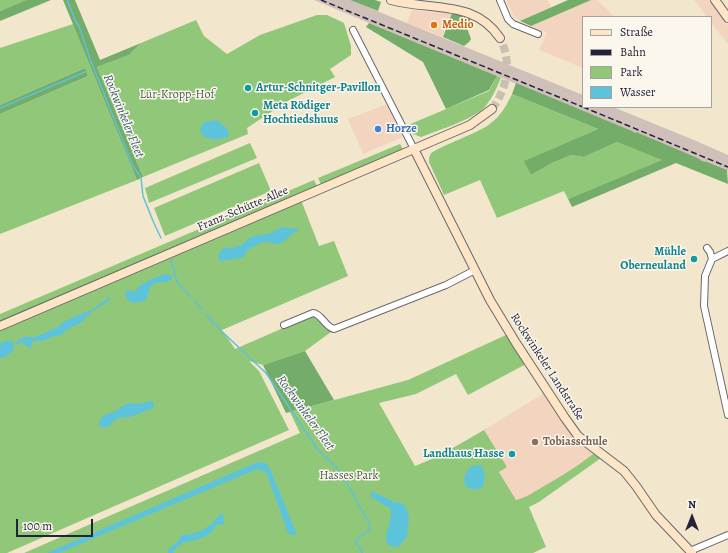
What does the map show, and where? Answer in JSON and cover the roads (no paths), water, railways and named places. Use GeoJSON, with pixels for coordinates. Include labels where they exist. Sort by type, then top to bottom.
{"type":"FeatureCollection","features":[{"type":"Feature","properties":{"kind":"main road"},"geometry":{"type":"LineString","coordinates":[[391,0],[414,4],[455,3],[481,16],[493,28],[500,38]]}},
{"type":"Feature","properties":{"kind":"main road"},"geometry":{"type":"LineString","coordinates":[[715,0],[728,18]]}},
{"type":"Feature","properties":{"kind":"main road","name":"Franz-Schütte-Allee"},"geometry":{"type":"LineString","coordinates":[[0,326],[474,123],[492,109]]}},
{"type":"Feature","properties":{"kind":"main road","name":"Rockwinkeler Landstraße"},"geometry":{"type":"LineString","coordinates":[[414,149],[475,270],[513,338],[571,428],[586,443],[624,471],[656,515],[691,552]]}},
{"type":"Feature","properties":{"kind":"street"},"geometry":{"type":"LineString","coordinates":[[500,0],[508,19],[513,24],[538,34]]}},
{"type":"Feature","properties":{"kind":"street","name":"Rockwinkeler Landstraße"},"geometry":{"type":"LineString","coordinates":[[353,30],[414,149]]}},
{"type":"Feature","properties":{"kind":"street"},"geometry":{"type":"LineString","coordinates":[[707,248],[712,259],[705,276],[704,306],[728,415]]}},
{"type":"Feature","properties":{"kind":"street"},"geometry":{"type":"LineString","coordinates":[[712,259],[728,251]]}},
{"type":"Feature","properties":{"kind":"street"},"geometry":{"type":"LineString","coordinates":[[284,325],[313,313],[316,314],[330,328],[334,329],[446,285],[475,270]]}},
{"type":"Feature","properties":{"kind":"street"},"geometry":{"type":"LineString","coordinates":[[691,552],[728,535]]}},
{"type":"Feature","properties":{"kind":"water"},"geometry":{"type":"Polygon","coordinates":[[[216,120],[227,129],[229,134],[228,137],[217,140],[204,137],[200,131],[202,124],[216,120]]]}},
{"type":"Feature","properties":{"kind":"water"},"geometry":{"type":"Polygon","coordinates":[[[281,227],[298,229],[298,231],[281,243],[276,244],[263,242],[255,247],[251,247],[242,258],[220,261],[218,256],[222,249],[227,247],[233,249],[236,246],[242,245],[250,237],[271,233],[281,227]]]}},
{"type":"Feature","properties":{"kind":"water"},"geometry":{"type":"Polygon","coordinates":[[[167,274],[172,276],[172,279],[154,284],[151,287],[147,299],[135,303],[130,302],[127,299],[125,294],[127,290],[135,292],[139,286],[156,277],[167,274]]]}},
{"type":"Feature","properties":{"kind":"water"},"geometry":{"type":"Polygon","coordinates":[[[110,298],[110,300],[90,313],[82,322],[68,329],[59,336],[54,336],[42,341],[32,341],[31,349],[21,342],[18,345],[16,343],[19,339],[24,337],[35,337],[58,327],[63,322],[93,309],[110,298]]]}},
{"type":"Feature","properties":{"kind":"water"},"geometry":{"type":"Polygon","coordinates":[[[11,340],[14,344],[13,351],[6,357],[0,358],[0,343],[11,340]]]}},
{"type":"Feature","properties":{"kind":"water"},"geometry":{"type":"Polygon","coordinates":[[[152,401],[154,404],[153,408],[130,417],[118,418],[106,428],[99,426],[100,419],[106,414],[113,412],[128,403],[137,404],[152,401]]]}},
{"type":"Feature","properties":{"kind":"water"},"geometry":{"type":"Polygon","coordinates":[[[260,462],[266,463],[271,471],[297,535],[288,533],[267,474],[257,469],[59,553],[47,553],[253,464],[260,462]]]}},
{"type":"Feature","properties":{"kind":"water"},"geometry":{"type":"Polygon","coordinates":[[[481,465],[485,474],[483,487],[472,489],[466,484],[464,480],[465,476],[467,471],[472,466],[481,465]]]}},
{"type":"Feature","properties":{"kind":"water"},"geometry":{"type":"Polygon","coordinates":[[[372,492],[394,502],[401,503],[406,507],[409,519],[407,537],[398,547],[390,546],[386,541],[391,517],[391,509],[374,499],[370,495],[372,492]]]}},
{"type":"Feature","properties":{"kind":"water"},"geometry":{"type":"Polygon","coordinates":[[[223,513],[224,524],[216,525],[212,532],[207,536],[183,543],[173,553],[168,553],[170,548],[182,535],[201,531],[213,523],[219,515],[223,513]]]}},
{"type":"Feature","properties":{"kind":"waterway","name":"Rockwinkeler Fleet"},"geometry":{"type":"LineString","coordinates":[[67,0],[79,26],[90,59],[133,166],[141,178],[143,196],[161,238]]}},
{"type":"Feature","properties":{"kind":"waterway"},"geometry":{"type":"LineString","coordinates":[[0,108],[85,72]]}},
{"type":"Feature","properties":{"kind":"waterway","name":"Rockwinkeler Fleet"},"geometry":{"type":"LineString","coordinates":[[171,260],[177,282],[191,297]]}},
{"type":"Feature","properties":{"kind":"waterway","name":"Rockwinkeler Fleet"},"geometry":{"type":"LineString","coordinates":[[195,300],[202,310]]}},
{"type":"Feature","properties":{"kind":"waterway","name":"Rockwinkeler Fleet"},"geometry":{"type":"LineString","coordinates":[[206,314],[215,325],[266,373],[318,450],[343,476],[369,523],[369,530],[356,542],[362,553]]}},
{"type":"Feature","properties":{"kind":"tunnel"},"geometry":{"type":"LineString","coordinates":[[492,109],[502,92],[505,83],[507,65],[504,47],[500,38]]}},
{"type":"Feature","properties":{"kind":"railway"},"geometry":{"type":"LineString","coordinates":[[321,0],[582,107]]}},
{"type":"Feature","properties":{"kind":"railway"},"geometry":{"type":"LineString","coordinates":[[585,108],[728,167]]}},
{"type":"Feature","properties":{"kind":"place","name":"Medio"},"geometry":{"type":"Point","coordinates":[434,25]}},
{"type":"Feature","properties":{"kind":"place","name":"Artur-Schnitger-Pavillon"},"geometry":{"type":"Point","coordinates":[248,88]}},
{"type":"Feature","properties":{"kind":"place","name":"Meta Rödiger Hochtiedshuus"},"geometry":{"type":"Point","coordinates":[255,113]}},
{"type":"Feature","properties":{"kind":"place","name":"Horze"},"geometry":{"type":"Point","coordinates":[378,129]}},
{"type":"Feature","properties":{"kind":"place","name":"Mühle Oberneuland"},"geometry":{"type":"Point","coordinates":[694,259]}},
{"type":"Feature","properties":{"kind":"place","name":"Tobiasschule"},"geometry":{"type":"Point","coordinates":[535,442]}},
{"type":"Feature","properties":{"kind":"place","name":"Landhaus Hasse"},"geometry":{"type":"Point","coordinates":[512,454]}},
{"type":"Feature","properties":{"kind":"park label","name":"Lür-Kropp-Hof"},"geometry":{"type":"Point","coordinates":[177,95]}},
{"type":"Feature","properties":{"kind":"park label","name":"Hasses Park"},"geometry":{"type":"Point","coordinates":[349,476]}}]}
